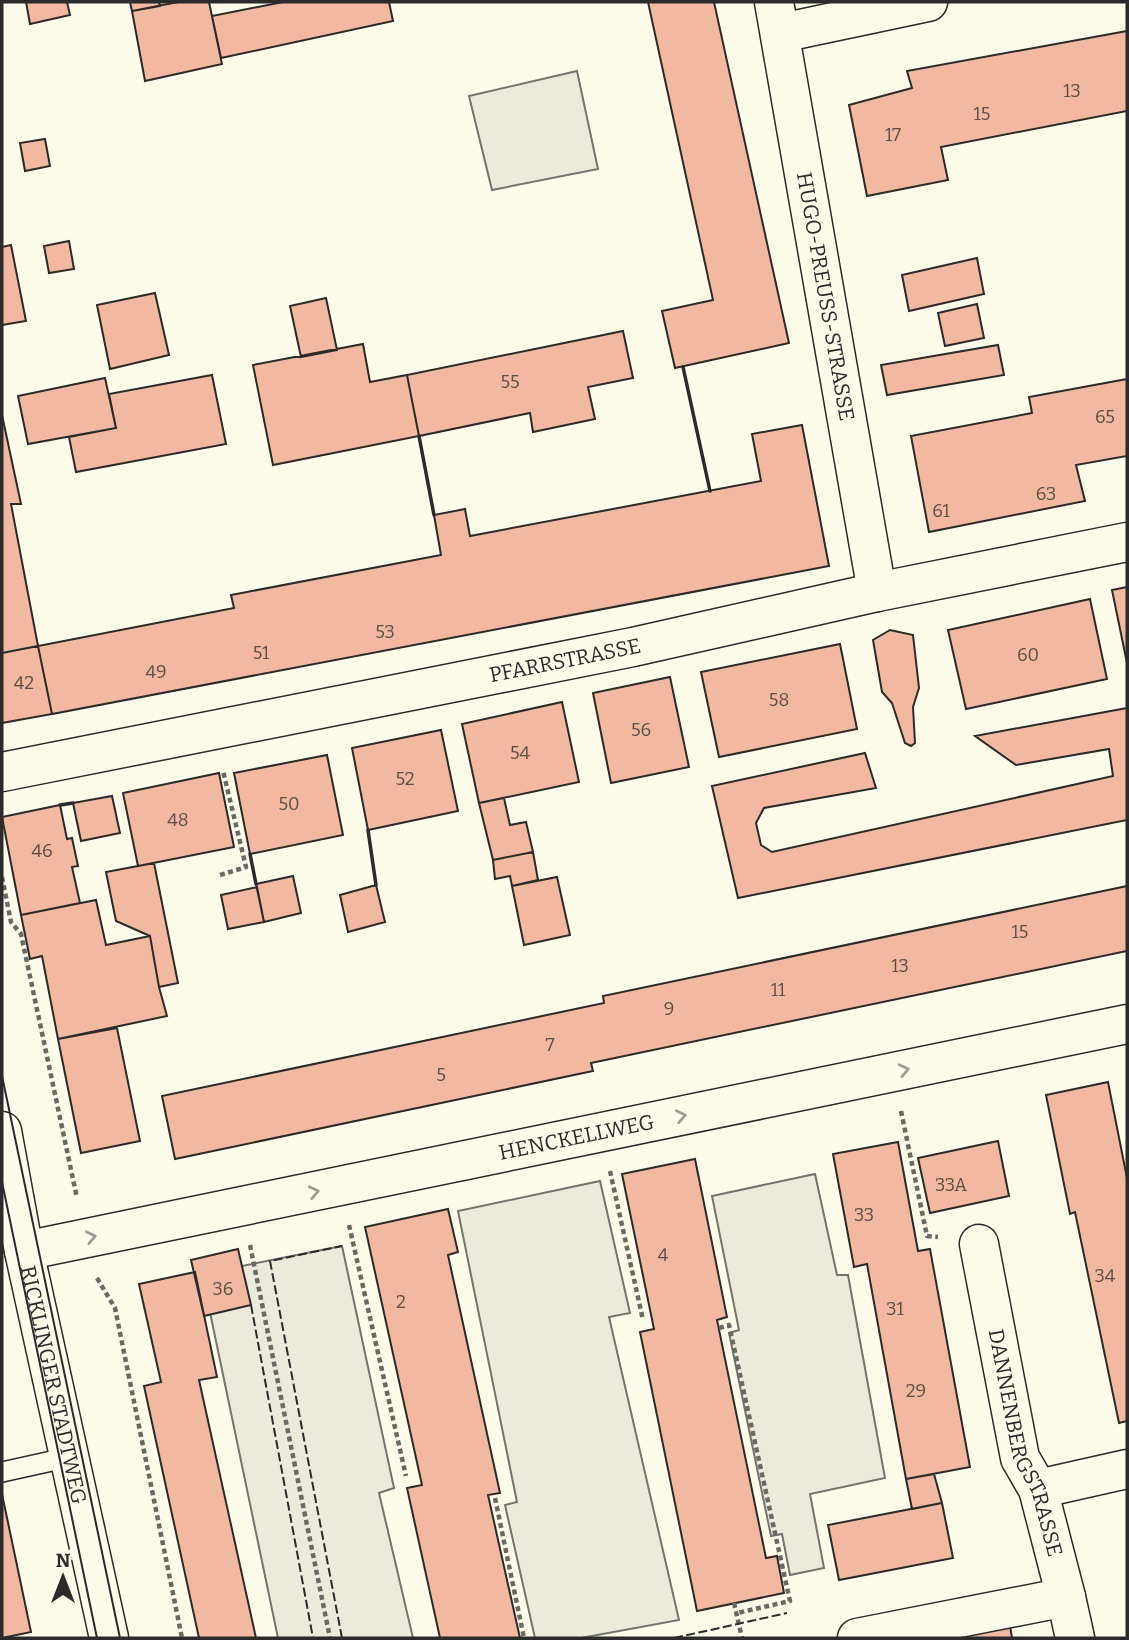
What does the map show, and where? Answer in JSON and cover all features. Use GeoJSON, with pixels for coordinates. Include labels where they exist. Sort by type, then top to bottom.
{"type":"FeatureCollection","features":[{"type":"Feature","properties":{"kind":"street"},"geometry":{"type":"LineString","coordinates":[[777,17],[928,2]]}},
{"type":"Feature","properties":{"kind":"street","name":"HUGO-PREUSS-STRASSE"},"geometry":{"type":"LineString","coordinates":[[777,17],[877,592]]}},
{"type":"Feature","properties":{"kind":"street","name":"PFARRSTRASSE"},"geometry":{"type":"LineString","coordinates":[[2,772],[633,647],[877,592],[1127,542]]}},
{"type":"Feature","properties":{"kind":"street","name":"HENCKELLWEG"},"geometry":{"type":"LineString","coordinates":[[24,1251],[1127,1024]]}},
{"type":"Feature","properties":{"kind":"street","name":"RICKLINGER STADTWEG"},"geometry":{"type":"LineString","coordinates":[[2,1131],[24,1251],[109,1638]]}},
{"type":"Feature","properties":{"kind":"street","name":"DANNENBERGSTRASSE"},"geometry":{"type":"LineString","coordinates":[[979,1244],[1020,1458],[1038,1489],[1075,1638]]}},
{"type":"Feature","properties":{"kind":"street"},"geometry":{"type":"LineString","coordinates":[[1038,1489],[1127,1469]]}},
{"type":"Feature","properties":{"kind":"street"},"geometry":{"type":"LineString","coordinates":[[857,1638],[1066,1597]]}},
{"type":"Feature","properties":{"kind":"lane"},"geometry":{"type":"LineString","coordinates":[[2,1472],[70,1457]]}},
{"type":"Feature","properties":{"kind":"path"},"geometry":{"type":"LineString","coordinates":[[220,875],[246,867],[221,762]]}},
{"type":"Feature","properties":{"kind":"path"},"geometry":{"type":"LineString","coordinates":[[893,1073],[927,1236],[979,1244]]}},
{"type":"Feature","properties":{"kind":"path"},"geometry":{"type":"LineString","coordinates":[[601,1132],[643,1320]]}},
{"type":"Feature","properties":{"kind":"path"},"geometry":{"type":"LineString","coordinates":[[340,1186],[406,1476]]}},
{"type":"Feature","properties":{"kind":"path"},"geometry":{"type":"LineString","coordinates":[[243,1206],[330,1638]]}},
{"type":"Feature","properties":{"kind":"path"},"geometry":{"type":"LineString","coordinates":[[719,1328],[729,1325],[790,1601],[737,1613]]}},
{"type":"Feature","properties":{"kind":"path"},"geometry":{"type":"LineString","coordinates":[[495,1498],[524,1638]]}},
{"type":"Feature","properties":{"kind":"path"},"geometry":{"type":"LineString","coordinates":[[734,1603],[742,1638]]}},
{"type":"Feature","properties":{"kind":"shaded area"},"geometry":{"type":"Polygon","coordinates":[[[577,71],[598,169],[492,190],[469,96],[577,71]]]}},
{"type":"Feature","properties":{"kind":"shaded area"},"geometry":{"type":"Polygon","coordinates":[[[815,1174],[837,1275],[848,1275],[885,1478],[810,1494],[824,1568],[790,1575],[782,1534],[771,1536],[729,1333],[739,1330],[712,1196],[815,1174]]]}},
{"type":"Feature","properties":{"kind":"shaded area"},"geometry":{"type":"Polygon","coordinates":[[[600,1181],[630,1313],[609,1317],[679,1620],[581,1638],[535,1638],[505,1505],[517,1502],[458,1211],[600,1181]]]}},
{"type":"Feature","properties":{"kind":"shaded area"},"geometry":{"type":"Polygon","coordinates":[[[342,1246],[394,1488],[379,1493],[413,1638],[278,1638],[202,1274],[342,1246]]]}},
{"type":"Feature","properties":{"kind":"building"},"geometry":{"type":"Polygon","coordinates":[[[26,2],[67,2],[70,15],[30,24],[26,2]]]}},
{"type":"Feature","properties":{"kind":"building"},"geometry":{"type":"Polygon","coordinates":[[[130,2],[159,2],[160,6],[132,11],[130,2]]]}},
{"type":"Feature","properties":{"kind":"building"},"geometry":{"type":"Polygon","coordinates":[[[178,2],[209,2],[222,64],[145,81],[132,11],[178,2]]]}},
{"type":"Feature","properties":{"kind":"building"},"geometry":{"type":"Polygon","coordinates":[[[283,2],[389,2],[393,21],[221,58],[212,16],[283,2]]]}},
{"type":"Feature","properties":{"kind":"building"},"geometry":{"type":"Polygon","coordinates":[[[648,2],[714,2],[789,343],[675,368],[662,311],[713,300],[648,2]]]}},
{"type":"Feature","properties":{"kind":"building"},"geometry":{"type":"Polygon","coordinates":[[[1127,31],[1127,111],[941,147],[948,180],[867,196],[849,105],[912,88],[907,71],[1127,31]]]}},
{"type":"Feature","properties":{"kind":"building"},"geometry":{"type":"Polygon","coordinates":[[[45,139],[50,166],[25,171],[20,143],[45,139]]]}},
{"type":"Feature","properties":{"kind":"building"},"geometry":{"type":"Polygon","coordinates":[[[69,241],[74,269],[49,273],[44,246],[69,241]]]}},
{"type":"Feature","properties":{"kind":"building"},"geometry":{"type":"Polygon","coordinates":[[[11,245],[26,321],[2,325],[2,247],[11,245]]]}},
{"type":"Feature","properties":{"kind":"building"},"geometry":{"type":"Polygon","coordinates":[[[977,258],[984,294],[909,311],[902,275],[977,258]]]}},
{"type":"Feature","properties":{"kind":"building"},"geometry":{"type":"Polygon","coordinates":[[[155,293],[169,355],[110,369],[97,305],[155,293]]]}},
{"type":"Feature","properties":{"kind":"building"},"geometry":{"type":"Polygon","coordinates":[[[326,298],[337,350],[301,357],[290,306],[326,298]]]}},
{"type":"Feature","properties":{"kind":"building"},"geometry":{"type":"Polygon","coordinates":[[[977,304],[984,338],[945,346],[938,313],[977,304]]]}},
{"type":"Feature","properties":{"kind":"building"},"geometry":{"type":"Polygon","coordinates":[[[623,331],[633,378],[588,387],[595,419],[533,432],[530,413],[419,436],[407,375],[623,331]]]}},
{"type":"Feature","properties":{"kind":"building"},"geometry":{"type":"Polygon","coordinates":[[[363,344],[370,382],[407,375],[419,436],[273,465],[253,365],[363,344]]]}},
{"type":"Feature","properties":{"kind":"building"},"geometry":{"type":"Polygon","coordinates":[[[998,345],[1004,375],[887,395],[881,365],[998,345]]]}},
{"type":"Feature","properties":{"kind":"building"},"geometry":{"type":"Polygon","coordinates":[[[212,375],[226,444],[76,472],[69,437],[116,428],[109,394],[212,375]]]}},
{"type":"Feature","properties":{"kind":"building"},"geometry":{"type":"Polygon","coordinates":[[[105,378],[116,428],[28,444],[18,396],[105,378]]]}},
{"type":"Feature","properties":{"kind":"building"},"geometry":{"type":"Polygon","coordinates":[[[1127,379],[1127,456],[1076,465],[1085,501],[929,532],[911,436],[1032,413],[1029,397],[1127,379]]]}},
{"type":"Feature","properties":{"kind":"building"},"geometry":{"type":"Polygon","coordinates":[[[2,415],[21,504],[11,504],[38,646],[2,653],[2,415]]]}},
{"type":"Feature","properties":{"kind":"building"},"geometry":{"type":"Polygon","coordinates":[[[802,425],[829,566],[52,714],[38,646],[234,608],[231,595],[441,555],[434,515],[465,509],[470,536],[761,481],[752,434],[802,425]]]}},
{"type":"Feature","properties":{"kind":"building"},"geometry":{"type":"Polygon","coordinates":[[[1127,587],[1127,663],[1112,590],[1127,587]]]}},
{"type":"Feature","properties":{"kind":"building"},"geometry":{"type":"Polygon","coordinates":[[[1090,599],[1107,679],[966,709],[948,630],[1090,599]]]}},
{"type":"Feature","properties":{"kind":"building"},"geometry":{"type":"Polygon","coordinates":[[[890,630],[913,635],[919,688],[913,707],[915,743],[911,746],[905,743],[892,703],[882,692],[873,640],[890,630]]]}},
{"type":"Feature","properties":{"kind":"building"},"geometry":{"type":"Polygon","coordinates":[[[840,644],[857,729],[719,757],[701,672],[840,644]]]}},
{"type":"Feature","properties":{"kind":"building"},"geometry":{"type":"Polygon","coordinates":[[[38,646],[52,714],[2,723],[2,653],[38,646]]]}},
{"type":"Feature","properties":{"kind":"building"},"geometry":{"type":"Polygon","coordinates":[[[670,677],[689,767],[611,783],[593,693],[670,677]]]}},
{"type":"Feature","properties":{"kind":"building"},"geometry":{"type":"Polygon","coordinates":[[[562,702],[579,782],[479,803],[462,724],[562,702]]]}},
{"type":"Feature","properties":{"kind":"building"},"geometry":{"type":"Polygon","coordinates":[[[1127,708],[1127,820],[738,898],[712,786],[865,753],[876,788],[764,808],[756,823],[761,845],[772,852],[1113,776],[1109,749],[1016,765],[975,736],[1127,708]]]}},
{"type":"Feature","properties":{"kind":"building"},"geometry":{"type":"Polygon","coordinates":[[[441,730],[458,811],[368,830],[352,748],[441,730]]]}},
{"type":"Feature","properties":{"kind":"building"},"geometry":{"type":"Polygon","coordinates":[[[327,755],[343,835],[250,854],[234,773],[327,755]]]}},
{"type":"Feature","properties":{"kind":"building"},"geometry":{"type":"Polygon","coordinates":[[[219,773],[234,847],[138,866],[123,793],[219,773]]]}},
{"type":"Feature","properties":{"kind":"building"},"geometry":{"type":"Polygon","coordinates":[[[112,796],[120,833],[81,841],[73,803],[112,796]]]}},
{"type":"Feature","properties":{"kind":"building"},"geometry":{"type":"Polygon","coordinates":[[[504,798],[510,825],[526,822],[533,852],[493,860],[479,803],[504,798]]]}},
{"type":"Feature","properties":{"kind":"building"},"geometry":{"type":"Polygon","coordinates":[[[60,805],[67,839],[72,838],[78,866],[72,867],[80,903],[21,915],[2,817],[60,805]]]}},
{"type":"Feature","properties":{"kind":"building"},"geometry":{"type":"Polygon","coordinates":[[[533,852],[538,880],[512,886],[510,876],[495,879],[493,860],[533,852]]]}},
{"type":"Feature","properties":{"kind":"building"},"geometry":{"type":"Polygon","coordinates":[[[154,863],[178,983],[159,987],[150,936],[116,921],[106,872],[154,863]]]}},
{"type":"Feature","properties":{"kind":"building"},"geometry":{"type":"Polygon","coordinates":[[[293,876],[301,913],[264,922],[256,884],[293,876]]]}},
{"type":"Feature","properties":{"kind":"building"},"geometry":{"type":"Polygon","coordinates":[[[557,877],[570,935],[524,945],[512,886],[557,877]]]}},
{"type":"Feature","properties":{"kind":"building"},"geometry":{"type":"Polygon","coordinates":[[[376,885],[385,922],[348,932],[340,895],[376,885]]]}},
{"type":"Feature","properties":{"kind":"building"},"geometry":{"type":"Polygon","coordinates":[[[1127,886],[1127,951],[591,1063],[593,1071],[175,1159],[162,1096],[604,1003],[603,996],[1127,886]]]}},
{"type":"Feature","properties":{"kind":"building"},"geometry":{"type":"Polygon","coordinates":[[[257,887],[264,922],[228,929],[221,895],[257,887]]]}},
{"type":"Feature","properties":{"kind":"building"},"geometry":{"type":"Polygon","coordinates":[[[96,900],[106,945],[150,936],[167,1016],[58,1039],[42,956],[30,959],[21,915],[96,900]]]}},
{"type":"Feature","properties":{"kind":"building"},"geometry":{"type":"Polygon","coordinates":[[[117,1028],[140,1141],[81,1153],[58,1039],[117,1028]]]}},
{"type":"Feature","properties":{"kind":"building"},"geometry":{"type":"Polygon","coordinates":[[[1108,1082],[1127,1178],[1127,1421],[1119,1423],[1075,1212],[1070,1214],[1046,1095],[1108,1082]]]}},
{"type":"Feature","properties":{"kind":"building"},"geometry":{"type":"Polygon","coordinates":[[[998,1141],[1009,1196],[930,1213],[918,1158],[998,1141]]]}},
{"type":"Feature","properties":{"kind":"building"},"geometry":{"type":"Polygon","coordinates":[[[898,1142],[918,1251],[930,1249],[970,1467],[906,1479],[867,1264],[854,1267],[833,1154],[898,1142]]]}},
{"type":"Feature","properties":{"kind":"building"},"geometry":{"type":"Polygon","coordinates":[[[695,1159],[727,1317],[717,1320],[766,1558],[777,1556],[784,1593],[697,1611],[640,1332],[654,1329],[622,1174],[695,1159]]]}},
{"type":"Feature","properties":{"kind":"building"},"geometry":{"type":"Polygon","coordinates":[[[448,1209],[458,1252],[448,1255],[500,1493],[488,1495],[520,1638],[440,1638],[407,1488],[422,1485],[365,1227],[448,1209]]]}},
{"type":"Feature","properties":{"kind":"building"},"geometry":{"type":"Polygon","coordinates":[[[238,1249],[251,1305],[204,1316],[191,1260],[238,1249]]]}},
{"type":"Feature","properties":{"kind":"building"},"geometry":{"type":"Polygon","coordinates":[[[195,1272],[217,1377],[199,1380],[256,1638],[199,1638],[144,1386],[161,1382],[139,1284],[195,1272]]]}},
{"type":"Feature","properties":{"kind":"building"},"geometry":{"type":"Polygon","coordinates":[[[934,1474],[942,1503],[912,1509],[906,1479],[934,1474]]]}},
{"type":"Feature","properties":{"kind":"building"},"geometry":{"type":"Polygon","coordinates":[[[2,1494],[31,1632],[2,1638],[2,1494]]]}},
{"type":"Feature","properties":{"kind":"building"},"geometry":{"type":"Polygon","coordinates":[[[942,1503],[953,1558],[839,1580],[828,1525],[942,1503]]]}},
{"type":"Feature","properties":{"kind":"building"},"geometry":{"type":"Polygon","coordinates":[[[1010,1626],[1012,1638],[946,1638],[1010,1626]]]}},
{"type":"Feature","properties":{"kind":"tram line"},"geometry":{"type":"LineString","coordinates":[[2,1076],[120,1638]]}},
{"type":"Feature","properties":{"kind":"tram line"},"geometry":{"type":"LineString","coordinates":[[2,1182],[97,1638]]}},
{"type":"Feature","properties":{"kind":"fence"},"geometry":{"type":"LineString","coordinates":[[342,1246],[270,1261],[342,1638]]}},
{"type":"Feature","properties":{"kind":"fence"},"geometry":{"type":"LineString","coordinates":[[251,1305],[313,1638]]}},
{"type":"Feature","properties":{"kind":"fence"},"geometry":{"type":"LineString","coordinates":[[674,1638],[787,1613]]}},
{"type":"Feature","properties":{"kind":"wall"},"geometry":{"type":"LineString","coordinates":[[683,367],[710,491]]}},
{"type":"Feature","properties":{"kind":"wall"},"geometry":{"type":"LineString","coordinates":[[419,436],[434,515]]}},
{"type":"Feature","properties":{"kind":"wall"},"geometry":{"type":"LineString","coordinates":[[60,805],[73,803]]}},
{"type":"Feature","properties":{"kind":"wall"},"geometry":{"type":"LineString","coordinates":[[368,830],[376,885]]}},
{"type":"Feature","properties":{"kind":"wall"},"geometry":{"type":"LineString","coordinates":[[250,854],[256,884]]}}]}
